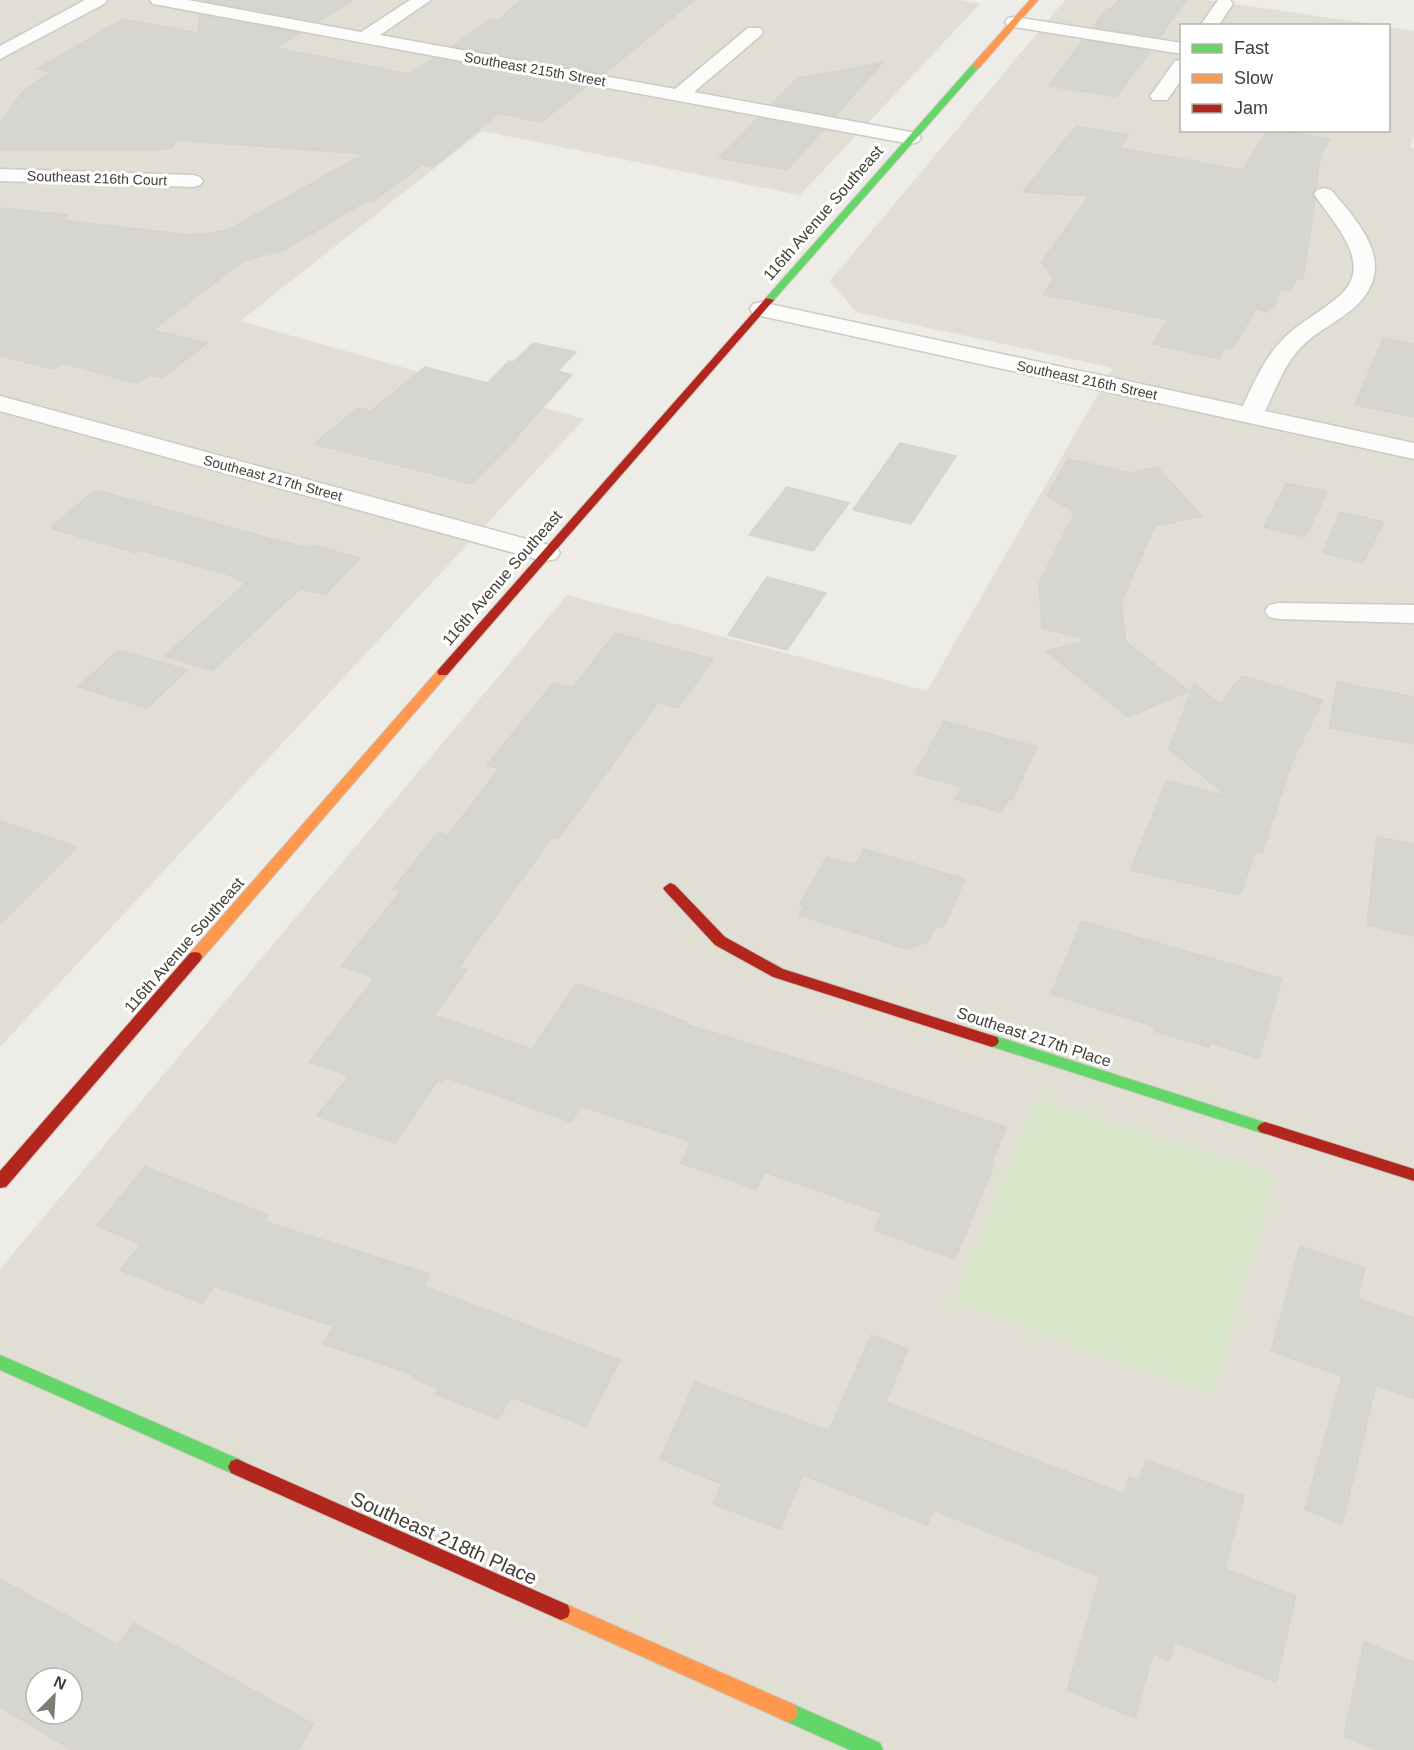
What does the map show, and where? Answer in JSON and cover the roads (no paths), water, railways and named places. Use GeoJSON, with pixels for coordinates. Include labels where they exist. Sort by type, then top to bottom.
{"type":"FeatureCollection","features":[{"type":"Feature","properties":{"kind":"main road","name":"116th Avenue Southeast"},"geometry":{"type":"LineString","coordinates":[[0,1182],[546,553],[1034,0]]}},
{"type":"Feature","properties":{"kind":"main road","name":"Southeast 217th Place"},"geometry":{"type":"LineString","coordinates":[[670,888],[720,941],[778,973],[1414,1174]]}},
{"type":"Feature","properties":{"kind":"main road","name":"Southeast 218th Place"},"geometry":{"type":"LineString","coordinates":[[0,1362],[873,1750]]}},
{"type":"Feature","properties":{"kind":"street"},"geometry":{"type":"LineString","coordinates":[[0,53],[98,0]]}},
{"type":"Feature","properties":{"kind":"street","name":"Southeast 215th Street"},"geometry":{"type":"LineString","coordinates":[[159,0],[910,138]]}},
{"type":"Feature","properties":{"kind":"street"},"geometry":{"type":"LineString","coordinates":[[364,38],[422,0]]}},
{"type":"Feature","properties":{"kind":"street"},"geometry":{"type":"LineString","coordinates":[[1210,24],[1224,4]]}},
{"type":"Feature","properties":{"kind":"street"},"geometry":{"type":"LineString","coordinates":[[1014,22],[1180,49]]}},
{"type":"Feature","properties":{"kind":"street"},"geometry":{"type":"LineString","coordinates":[[679,95],[754,32]]}},
{"type":"Feature","properties":{"kind":"street"},"geometry":{"type":"LineString","coordinates":[[1160,96],[1180,68]]}},
{"type":"Feature","properties":{"kind":"street","name":"Southeast 216th Court"},"geometry":{"type":"LineString","coordinates":[[0,175],[193,181]]}},
{"type":"Feature","properties":{"kind":"street"},"geometry":{"type":"LineString","coordinates":[[1250,416],[1282,354],[1294,340],[1351,298],[1364,273],[1365,258],[1353,230],[1324,194]]}},
{"type":"Feature","properties":{"kind":"street","name":"Southeast 216th Street"},"geometry":{"type":"LineString","coordinates":[[761,309],[1414,451]]}},
{"type":"Feature","properties":{"kind":"street","name":"Southeast 217th Street"},"geometry":{"type":"LineString","coordinates":[[0,403],[546,553]]}},
{"type":"Feature","properties":{"kind":"street"},"geometry":{"type":"LineString","coordinates":[[1279,611],[1414,614]]}}]}
